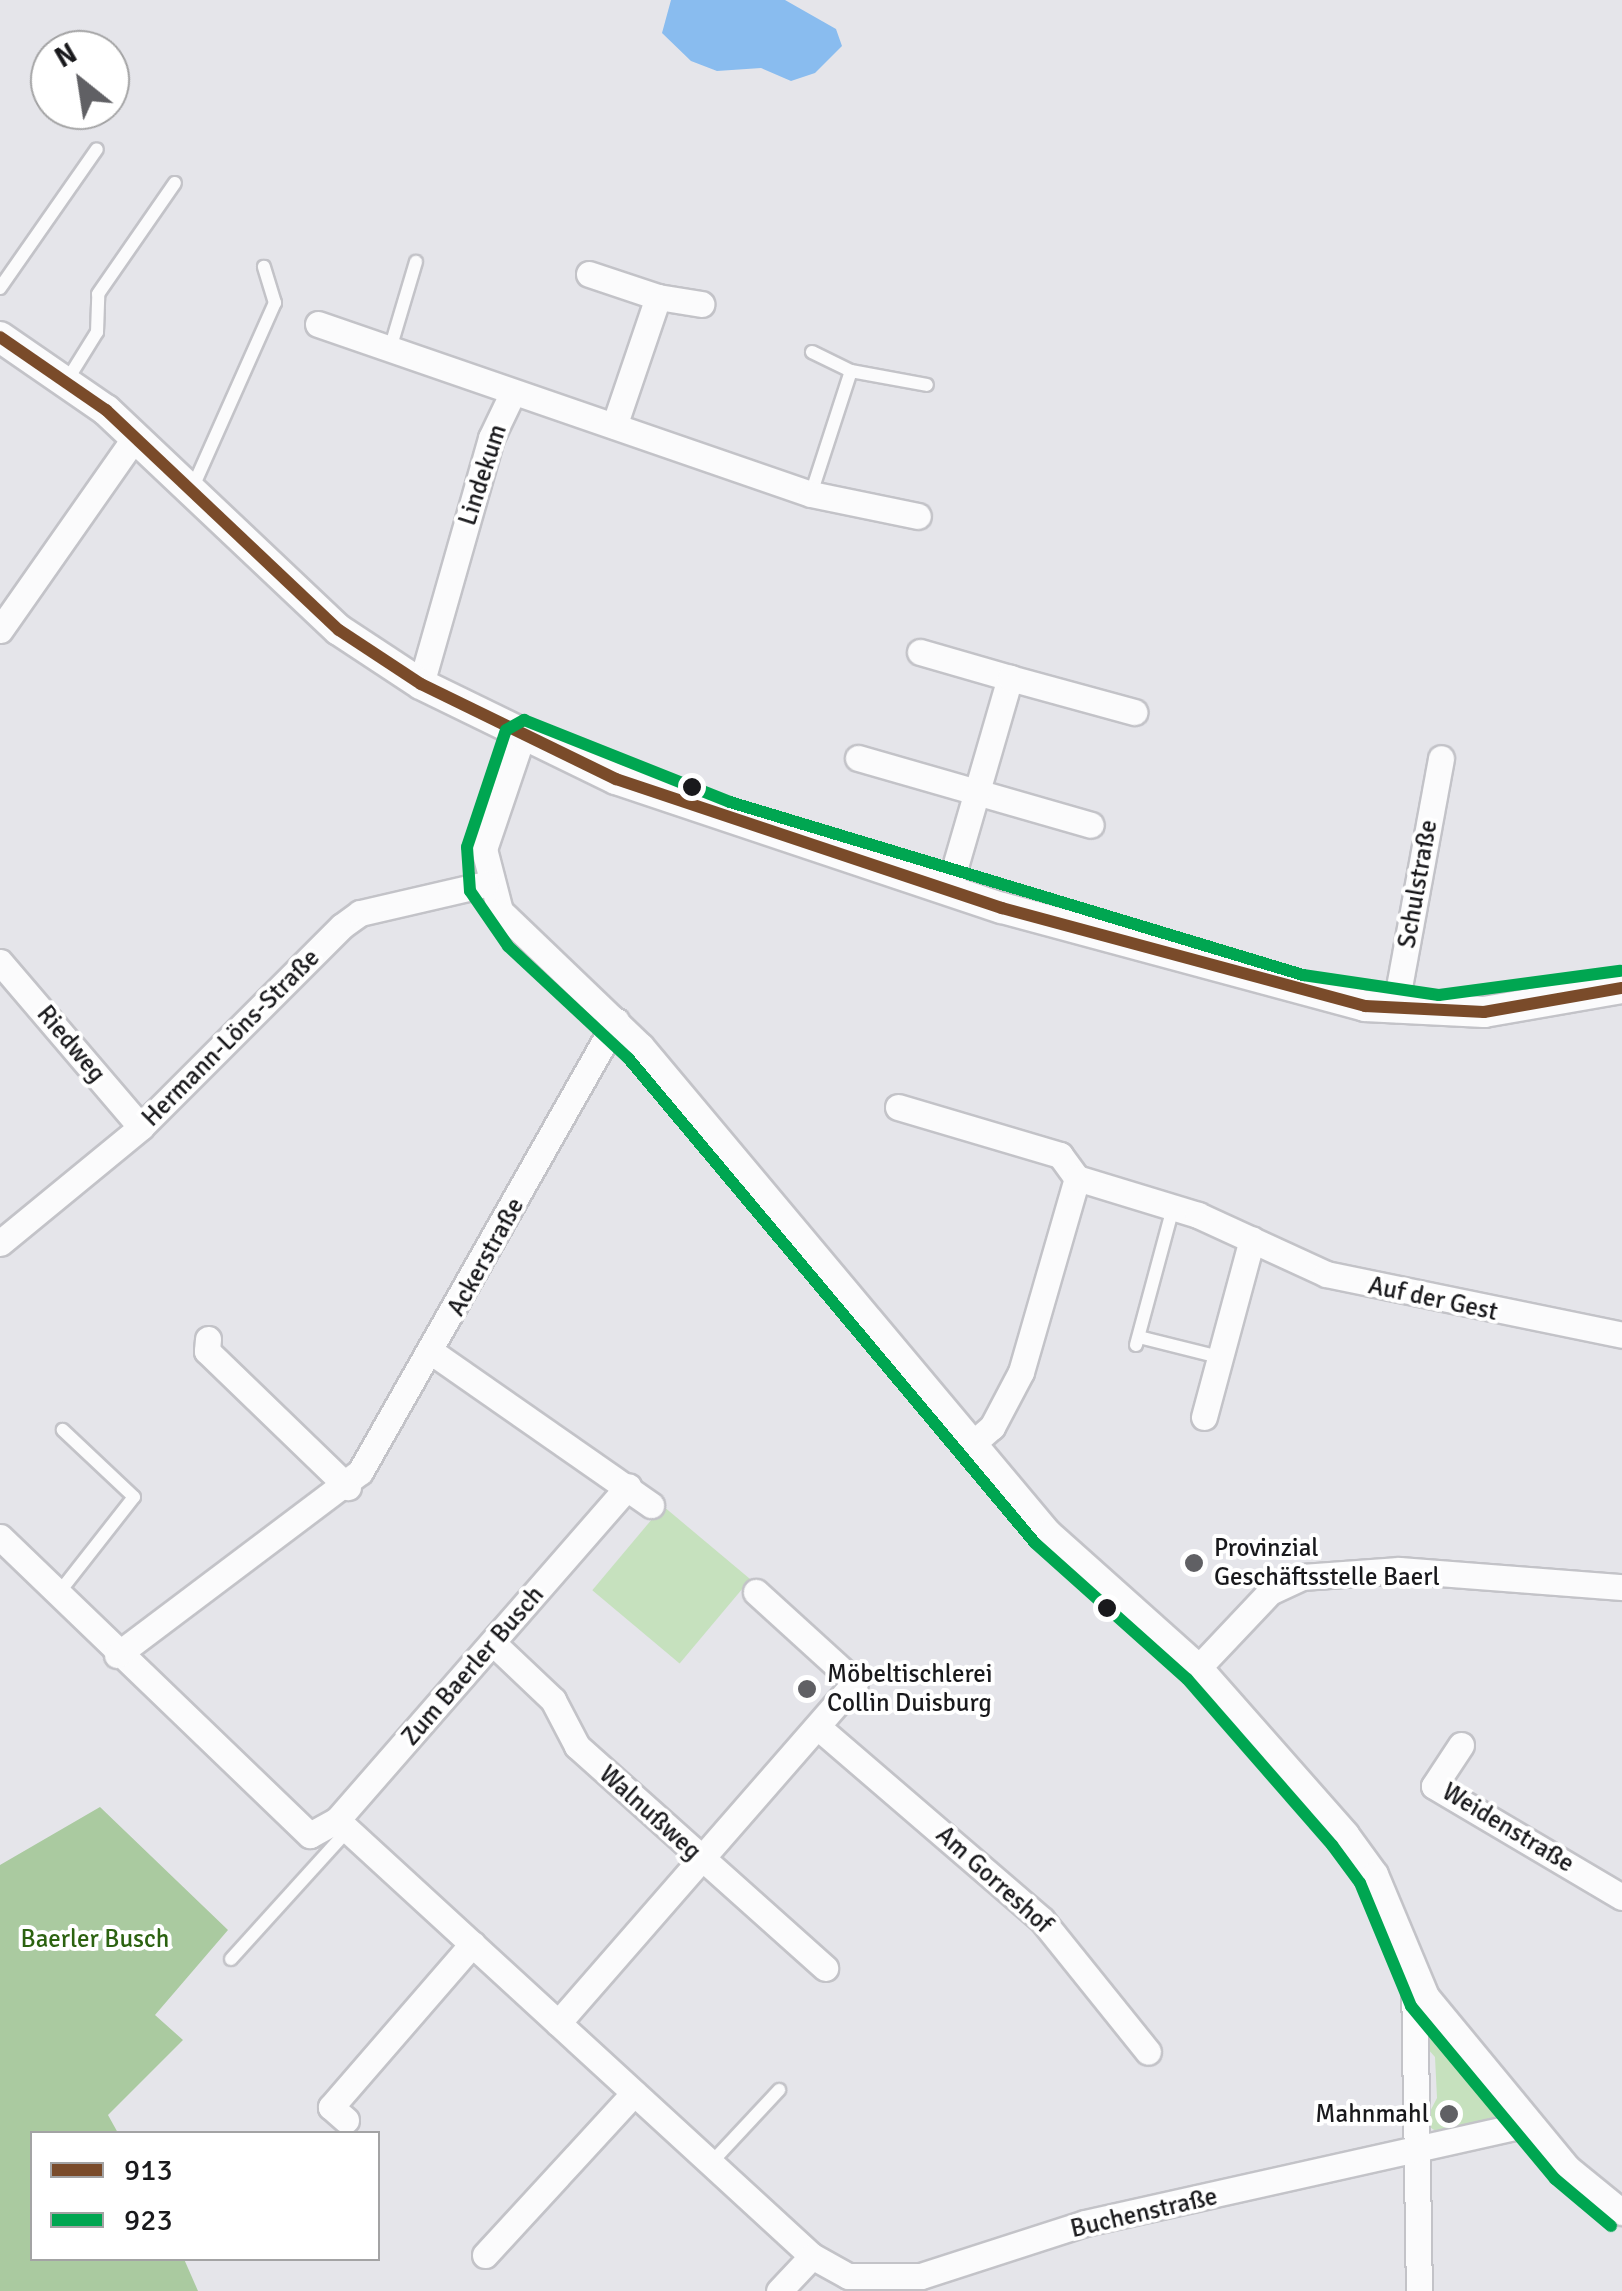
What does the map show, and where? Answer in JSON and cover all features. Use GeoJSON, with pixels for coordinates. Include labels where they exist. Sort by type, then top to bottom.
{"type":"FeatureCollection","features":[{"type":"Feature","properties":{"kind":"street"},"geometry":{"type":"LineString","coordinates":[[589,274],[658,297],[701,304]]}},
{"type":"Feature","properties":{"kind":"street"},"geometry":{"type":"LineString","coordinates":[[614,426],[658,297]]}},
{"type":"Feature","properties":{"kind":"street","name":"Lindekum"},"geometry":{"type":"LineString","coordinates":[[318,324],[513,392],[491,438],[422,684]]}},
{"type":"Feature","properties":{"kind":"street"},"geometry":{"type":"LineString","coordinates":[[0,337],[136,436],[339,630],[422,684],[522,737],[724,819],[948,891],[1299,992],[1395,1009],[1484,1012],[1622,988]]}},
{"type":"Feature","properties":{"kind":"street"},"geometry":{"type":"LineString","coordinates":[[513,392],[811,494],[918,516]]}},
{"type":"Feature","properties":{"kind":"street"},"geometry":{"type":"LineString","coordinates":[[0,630],[136,436]]}},
{"type":"Feature","properties":{"kind":"street"},"geometry":{"type":"LineString","coordinates":[[920,652],[1134,712]]}},
{"type":"Feature","properties":{"kind":"street"},"geometry":{"type":"LineString","coordinates":[[948,891],[973,794],[1010,678]]}},
{"type":"Feature","properties":{"kind":"street"},"geometry":{"type":"LineString","coordinates":[[522,737],[492,816],[486,884],[521,936],[616,1021],[1048,1532],[1199,1667],[1375,1874],[1414,1978],[1529,2124],[1622,2212]]}},
{"type":"Feature","properties":{"kind":"street"},"geometry":{"type":"LineString","coordinates":[[858,758],[1091,826]]}},
{"type":"Feature","properties":{"kind":"street","name":"Schulstraße"},"geometry":{"type":"LineString","coordinates":[[1395,1009],[1441,758]]}},
{"type":"Feature","properties":{"kind":"street","name":"Hermann-Löns-Straße"},"geometry":{"type":"LineString","coordinates":[[0,1242],[142,1128],[342,926],[486,884]]}},
{"type":"Feature","properties":{"kind":"street","name":"Riedweg"},"geometry":{"type":"LineString","coordinates":[[0,962],[142,1128]]}},
{"type":"Feature","properties":{"kind":"street","name":"Ackerstraße"},"geometry":{"type":"LineString","coordinates":[[117,1655],[348,1487],[433,1353],[616,1021]]}},
{"type":"Feature","properties":{"kind":"street","name":"Auf der Gest"},"geometry":{"type":"LineString","coordinates":[[898,1107],[1060,1155],[1077,1178],[1172,1208],[1252,1239],[1326,1274],[1410,1297],[1622,1334]]}},
{"type":"Feature","properties":{"kind":"street"},"geometry":{"type":"LineString","coordinates":[[971,1444],[992,1427],[1021,1372],[1077,1178]]}},
{"type":"Feature","properties":{"kind":"street"},"geometry":{"type":"LineString","coordinates":[[1204,1418],[1252,1239]]}},
{"type":"Feature","properties":{"kind":"street"},"geometry":{"type":"LineString","coordinates":[[208,1339],[207,1351],[348,1487]]}},
{"type":"Feature","properties":{"kind":"street"},"geometry":{"type":"LineString","coordinates":[[433,1353],[651,1505]]}},
{"type":"Feature","properties":{"kind":"street","name":"Zum Baerler Busch"},"geometry":{"type":"LineString","coordinates":[[117,1655],[310,1835],[342,1825],[628,1486]]}},
{"type":"Feature","properties":{"kind":"street"},"geometry":{"type":"LineString","coordinates":[[0,1537],[61,1590],[117,1655]]}},
{"type":"Feature","properties":{"kind":"street"},"geometry":{"type":"LineString","coordinates":[[1199,1667],[1270,1592],[1302,1577],[1399,1570],[1622,1586]]}},
{"type":"Feature","properties":{"kind":"street"},"geometry":{"type":"LineString","coordinates":[[558,2023],[705,1864],[855,1682],[756,1592]]}},
{"type":"Feature","properties":{"kind":"street","name":"Walnußweg"},"geometry":{"type":"LineString","coordinates":[[493,1643],[552,1700],[577,1746],[825,1968]]}},
{"type":"Feature","properties":{"kind":"street","name":"Am Gorreshof"},"geometry":{"type":"LineString","coordinates":[[819,1728],[1042,1920],[1148,2052]]}},
{"type":"Feature","properties":{"kind":"street","name":"Weidenstraße"},"geometry":{"type":"LineString","coordinates":[[1461,1746],[1434,1786],[1622,1897]]}},
{"type":"Feature","properties":{"kind":"street","name":"Buchenstraße"},"geometry":{"type":"LineString","coordinates":[[342,1825],[812,2256],[848,2276],[920,2276],[1085,2223],[1414,2156],[1529,2124]]}},
{"type":"Feature","properties":{"kind":"street"},"geometry":{"type":"LineString","coordinates":[[346,2120],[331,2107],[472,1944]]}},
{"type":"Feature","properties":{"kind":"street"},"geometry":{"type":"LineString","coordinates":[[1414,1978],[1419,2291]]}},
{"type":"Feature","properties":{"kind":"street"},"geometry":{"type":"LineString","coordinates":[[485,2255],[634,2093]]}},
{"type":"Feature","properties":{"kind":"street"},"geometry":{"type":"LineString","coordinates":[[779,2291],[812,2256]]}},
{"type":"Feature","properties":{"kind":"lane"},"geometry":{"type":"LineString","coordinates":[[0,288],[98,149]]}},
{"type":"Feature","properties":{"kind":"lane"},"geometry":{"type":"LineString","coordinates":[[66,382],[97,332],[98,294],[175,183]]}},
{"type":"Feature","properties":{"kind":"lane"},"geometry":{"type":"LineString","coordinates":[[390,349],[416,262]]}},
{"type":"Feature","properties":{"kind":"lane"},"geometry":{"type":"LineString","coordinates":[[192,489],[275,303],[264,267]]}},
{"type":"Feature","properties":{"kind":"lane"},"geometry":{"type":"LineString","coordinates":[[812,352],[851,371],[927,384]]}},
{"type":"Feature","properties":{"kind":"lane"},"geometry":{"type":"LineString","coordinates":[[811,494],[851,371]]}},
{"type":"Feature","properties":{"kind":"lane"},"geometry":{"type":"LineString","coordinates":[[1172,1208],[1138,1341],[1219,1357]]}},
{"type":"Feature","properties":{"kind":"lane"},"geometry":{"type":"LineString","coordinates":[[61,1590],[134,1497],[64,1430]]}},
{"type":"Feature","properties":{"kind":"lane"},"geometry":{"type":"LineString","coordinates":[[232,1959],[342,1825]]}},
{"type":"Feature","properties":{"kind":"lane"},"geometry":{"type":"LineString","coordinates":[[711,2163],[778,2090]]}},
{"type":"Feature","properties":{"kind":"green space"},"geometry":{"type":"Polygon","coordinates":[[[663,1506],[750,1579],[680,1664],[592,1590],[663,1506]]]}},
{"type":"Feature","properties":{"kind":"green space","name":"Baerler Busch"},"geometry":{"type":"Polygon","coordinates":[[[100,1807],[228,1930],[155,2015],[183,2040],[108,2115],[117,2131],[30,2131],[30,2261],[185,2261],[198,2291],[0,2291],[0,1865],[100,1807]]]}},
{"type":"Feature","properties":{"kind":"green space"},"geometry":{"type":"Polygon","coordinates":[[[1428,2029],[1447,2036],[1448,2051],[1507,2114],[1437,2132],[1424,2123],[1437,2098],[1435,2057],[1419,2039],[1428,2029]]]}},
{"type":"Feature","properties":{"kind":"water"},"geometry":{"type":"Polygon","coordinates":[[[671,0],[785,0],[836,29],[842,46],[815,73],[791,81],[761,68],[717,71],[691,61],[662,33],[671,0]]]}},
{"type":"Feature","properties":{"kind":"transit line","name":"913"},"geometry":{"type":"LineString","coordinates":[[0,337],[106,410],[339,630],[421,684],[616,779],[1002,908],[1365,1006],[1484,1012],[1622,988]]}},
{"type":"Feature","properties":{"kind":"transit line","name":"923"},"geometry":{"type":"LineString","coordinates":[[1611,2226],[1555,2179],[1411,2006],[1360,1883],[1332,1845],[1187,1679],[1035,1543],[628,1058],[508,946],[470,891],[467,847],[506,730],[524,720],[730,802],[1303,975],[1439,995],[1620,971]]}},
{"type":"Feature","properties":{"kind":"place","name":"Provinzial Geschäftsstelle Baerl"},"geometry":{"type":"Point","coordinates":[1194,1563]}},
{"type":"Feature","properties":{"kind":"place","name":"Möbeltischlerei Collin Duisburg"},"geometry":{"type":"Point","coordinates":[807,1689]}},
{"type":"Feature","properties":{"kind":"place","name":"Mahnmahl"},"geometry":{"type":"Point","coordinates":[1449,2114]}}]}
